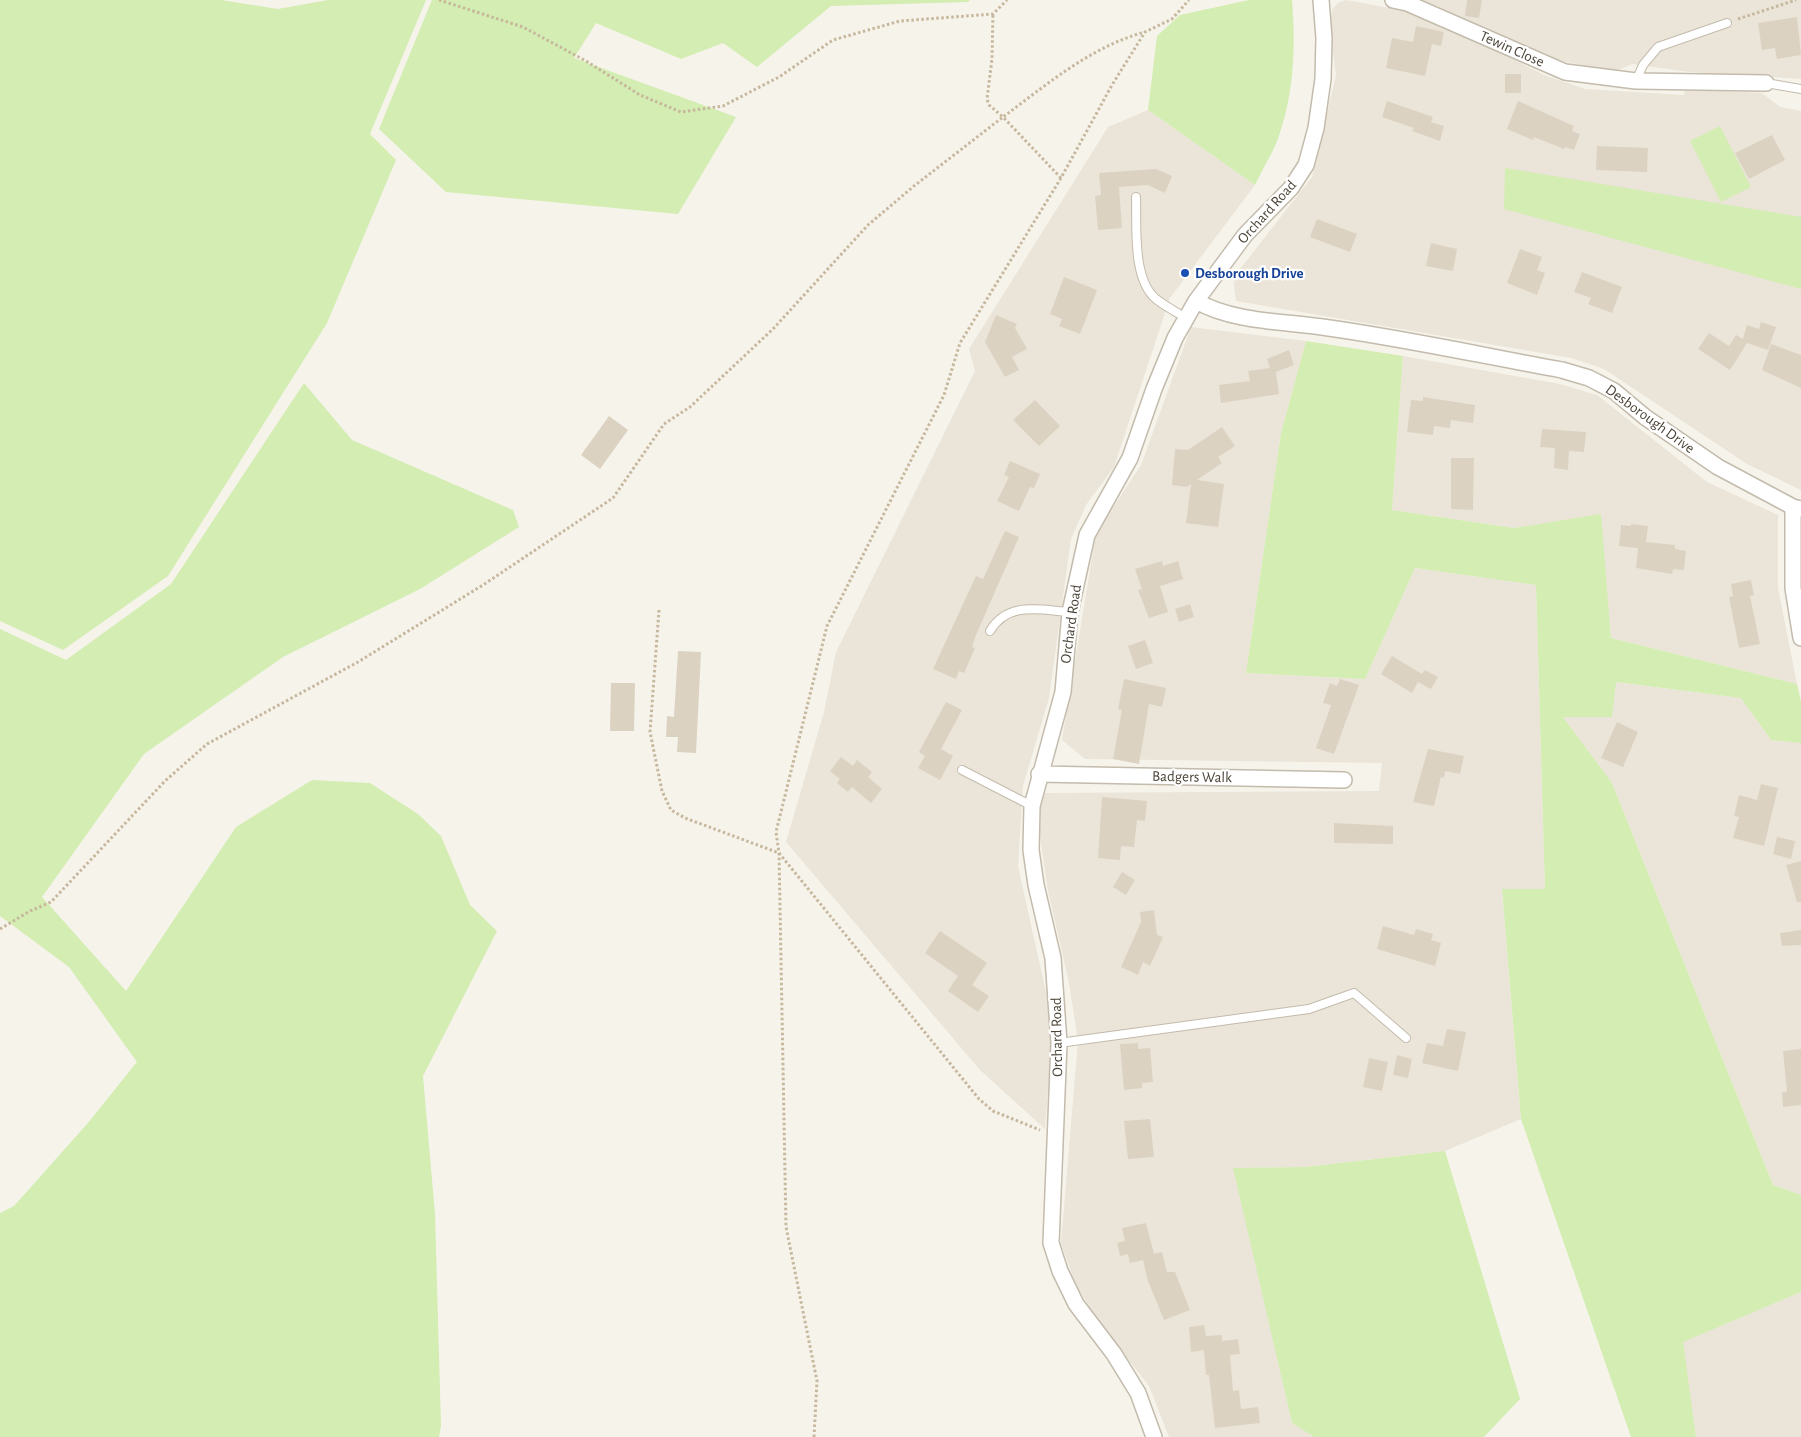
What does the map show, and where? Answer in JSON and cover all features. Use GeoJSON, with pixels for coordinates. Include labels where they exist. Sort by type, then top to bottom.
{"type":"FeatureCollection","features":[{"type":"Feature","properties":{"kind":"street","name":"Orchard Road"},"geometry":{"type":"LineString","coordinates":[[1154,1437],[1138,1393],[1114,1354],[1076,1304],[1060,1271],[1051,1243],[1050,1217],[1057,1136],[1059,1042],[1053,958],[1036,885],[1031,850],[1032,806],[1062,692],[1070,612],[1086,534],[1130,458],[1154,389],[1175,338],[1196,301],[1245,235],[1291,188],[1306,165],[1316,128],[1324,79],[1321,0]]}},
{"type":"Feature","properties":{"kind":"street","name":"Tewin Close"},"geometry":{"type":"LineString","coordinates":[[1393,0],[1416,7],[1565,72],[1636,81],[1766,84]]}},
{"type":"Feature","properties":{"kind":"street","name":"Desborough Drive"},"geometry":{"type":"LineString","coordinates":[[1196,301],[1210,309],[1236,316],[1330,328],[1562,370],[1589,378],[1614,391],[1645,417],[1718,468],[1797,508]]}},
{"type":"Feature","properties":{"kind":"street"},"geometry":{"type":"LineString","coordinates":[[1797,508],[1793,588],[1801,638]]}},
{"type":"Feature","properties":{"kind":"street","name":"Badgers Walk"},"geometry":{"type":"LineString","coordinates":[[1039,774],[1344,780]]}},
{"type":"Feature","properties":{"kind":"lane"},"geometry":{"type":"LineString","coordinates":[[1636,81],[1642,65],[1658,47],[1727,23]]}},
{"type":"Feature","properties":{"kind":"lane"},"geometry":{"type":"LineString","coordinates":[[1766,84],[1801,89]]}},
{"type":"Feature","properties":{"kind":"lane"},"geometry":{"type":"LineString","coordinates":[[1136,197],[1138,257],[1141,274],[1155,298],[1186,318]]}},
{"type":"Feature","properties":{"kind":"lane"},"geometry":{"type":"LineString","coordinates":[[990,631],[997,620],[1020,609],[1070,612]]}},
{"type":"Feature","properties":{"kind":"lane"},"geometry":{"type":"LineString","coordinates":[[962,770],[1032,806]]}},
{"type":"Feature","properties":{"kind":"lane"},"geometry":{"type":"LineString","coordinates":[[1059,1042],[1309,1010],[1354,993],[1406,1038]]}},
{"type":"Feature","properties":{"kind":"path"},"geometry":{"type":"LineString","coordinates":[[439,0],[523,27],[586,61],[640,95],[681,112],[723,106],[779,77],[833,40],[900,21],[993,14],[1007,0]]}},
{"type":"Feature","properties":{"kind":"path"},"geometry":{"type":"LineString","coordinates":[[0,929],[30,911],[51,902],[165,781],[207,744],[358,662],[483,585],[613,498],[664,424],[690,407],[773,329],[868,225],[914,186],[1070,68],[1126,37],[1146,32],[1172,19],[1190,0]]}},
{"type":"Feature","properties":{"kind":"path"},"geometry":{"type":"LineString","coordinates":[[1727,23],[1796,0]]}},
{"type":"Feature","properties":{"kind":"path"},"geometry":{"type":"LineString","coordinates":[[993,14],[988,105],[1003,117],[1061,178]]}},
{"type":"Feature","properties":{"kind":"path"},"geometry":{"type":"LineString","coordinates":[[814,1437],[817,1381],[786,1227],[779,853],[776,832],[827,626],[944,394],[960,343],[1061,178],[1112,85],[1146,32]]}},
{"type":"Feature","properties":{"kind":"path"},"geometry":{"type":"LineString","coordinates":[[659,610],[650,732],[662,791],[671,810],[685,818],[779,853],[980,1099],[992,1111],[1057,1136]]}},
{"type":"Feature","properties":{"kind":"shaded area"},"geometry":{"type":"Polygon","coordinates":[[[1346,0],[1406,11],[1459,32],[1544,75],[1585,89],[1684,95],[1685,89],[1762,93],[1780,107],[1801,111],[1801,490],[1747,464],[1604,369],[1571,358],[1236,301],[1233,278],[1312,177],[1336,75],[1330,29],[1332,10],[1338,3],[1346,0]]]}},
{"type":"Feature","properties":{"kind":"shaded area"},"geometry":{"type":"Polygon","coordinates":[[[1419,0],[1801,0],[1801,79],[1689,72],[1632,64],[1618,70],[1594,68],[1563,61],[1419,0]]]}},
{"type":"Feature","properties":{"kind":"shaded area"},"geometry":{"type":"Polygon","coordinates":[[[1148,110],[1255,185],[1170,298],[1114,467],[1086,505],[1071,539],[1049,698],[1023,786],[1018,866],[1053,1024],[1045,1129],[980,1070],[786,842],[824,712],[836,652],[975,371],[969,349],[1108,127],[1148,110]]]}},
{"type":"Feature","properties":{"kind":"shaded area"},"geometry":{"type":"Polygon","coordinates":[[[1191,327],[1306,341],[1281,433],[1246,673],[1365,679],[1415,568],[1536,585],[1545,890],[1502,890],[1521,1119],[1445,1151],[1305,1167],[1234,1168],[1292,1423],[1314,1437],[1169,1437],[1149,1386],[1098,1321],[1075,1283],[1061,1243],[1078,1041],[1069,983],[1048,891],[1040,836],[1041,793],[1379,791],[1382,763],[1085,759],[1062,740],[1096,533],[1141,465],[1191,327]]]}},
{"type":"Feature","properties":{"kind":"shaded area"},"geometry":{"type":"Polygon","coordinates":[[[1403,356],[1560,384],[1597,395],[1707,482],[1778,515],[1778,588],[1797,684],[1611,638],[1600,515],[1514,528],[1392,510],[1403,356]]]}},
{"type":"Feature","properties":{"kind":"shaded area"},"geometry":{"type":"Polygon","coordinates":[[[1615,682],[1741,698],[1771,740],[1801,743],[1801,1195],[1773,1185],[1612,783],[1563,717],[1612,717],[1615,682]]]}},
{"type":"Feature","properties":{"kind":"shaded area"},"geometry":{"type":"Polygon","coordinates":[[[1801,1292],[1801,1437],[1696,1437],[1682,1342],[1801,1292]]]}},
{"type":"Feature","properties":{"kind":"green space"},"geometry":{"type":"Polygon","coordinates":[[[0,0],[221,0],[278,9],[328,0],[426,0],[370,134],[396,160],[327,323],[168,576],[63,650],[0,621],[0,0]]]}},
{"type":"Feature","properties":{"kind":"green space"},"geometry":{"type":"Polygon","coordinates":[[[432,0],[970,0],[968,2],[831,6],[757,67],[723,43],[681,59],[596,23],[574,58],[736,117],[678,214],[446,192],[379,129],[432,0]]]}},
{"type":"Feature","properties":{"kind":"green space"},"geometry":{"type":"Polygon","coordinates":[[[1249,0],[1292,0],[1294,37],[1287,109],[1276,144],[1255,185],[1148,110],[1157,36],[1180,15],[1249,0]]]}},
{"type":"Feature","properties":{"kind":"green space"},"geometry":{"type":"Polygon","coordinates":[[[1720,126],[1751,187],[1721,202],[1690,141],[1720,126]]]}},
{"type":"Feature","properties":{"kind":"green space"},"geometry":{"type":"Polygon","coordinates":[[[1505,168],[1801,217],[1801,289],[1504,209],[1505,168]]]}},
{"type":"Feature","properties":{"kind":"green space"},"geometry":{"type":"Polygon","coordinates":[[[1306,341],[1403,356],[1392,510],[1514,528],[1601,514],[1611,638],[1797,684],[1801,701],[1801,743],[1771,740],[1741,698],[1616,682],[1612,717],[1563,717],[1612,783],[1773,1185],[1801,1195],[1801,1292],[1683,1342],[1696,1437],[1631,1437],[1521,1119],[1502,889],[1545,889],[1536,585],[1415,568],[1365,679],[1246,673],[1281,433],[1306,341]]]}},
{"type":"Feature","properties":{"kind":"green space"},"geometry":{"type":"Polygon","coordinates":[[[304,383],[352,440],[513,510],[519,527],[420,589],[283,657],[144,754],[42,897],[126,991],[236,827],[312,780],[370,783],[418,814],[441,836],[470,905],[497,931],[423,1076],[435,1214],[441,1426],[439,1437],[0,1437],[0,1213],[14,1206],[87,1124],[137,1062],[69,967],[0,916],[0,629],[66,660],[171,584],[304,383]]]}},
{"type":"Feature","properties":{"kind":"green space"},"geometry":{"type":"Polygon","coordinates":[[[1445,1151],[1520,1399],[1484,1437],[1314,1437],[1292,1423],[1233,1168],[1305,1167],[1445,1151]]]}},
{"type":"Feature","properties":{"kind":"building"},"geometry":{"type":"Polygon","coordinates":[[[1467,0],[1482,0],[1479,18],[1465,16],[1467,0]]]}},
{"type":"Feature","properties":{"kind":"building"},"geometry":{"type":"Polygon","coordinates":[[[1797,17],[1801,55],[1777,59],[1775,48],[1762,50],[1758,23],[1797,17]]]}},
{"type":"Feature","properties":{"kind":"building"},"geometry":{"type":"Polygon","coordinates":[[[1416,26],[1444,32],[1441,46],[1432,44],[1425,76],[1386,68],[1392,38],[1413,42],[1416,26]]]}},
{"type":"Feature","properties":{"kind":"building"},"geometry":{"type":"Polygon","coordinates":[[[1505,74],[1521,74],[1521,93],[1505,93],[1505,74]]]}},
{"type":"Feature","properties":{"kind":"building"},"geometry":{"type":"Polygon","coordinates":[[[1387,101],[1433,117],[1431,122],[1444,126],[1440,141],[1412,131],[1414,128],[1382,117],[1387,101]]]}},
{"type":"Feature","properties":{"kind":"building"},"geometry":{"type":"Polygon","coordinates":[[[1518,101],[1574,126],[1572,131],[1580,134],[1574,150],[1565,147],[1564,149],[1534,137],[1533,140],[1507,129],[1518,101]]]}},
{"type":"Feature","properties":{"kind":"building"},"geometry":{"type":"Polygon","coordinates":[[[1772,135],[1785,160],[1749,179],[1735,153],[1772,135]]]}},
{"type":"Feature","properties":{"kind":"building"},"geometry":{"type":"Polygon","coordinates":[[[1597,146],[1648,148],[1647,172],[1596,170],[1597,146]]]}},
{"type":"Feature","properties":{"kind":"building"},"geometry":{"type":"Polygon","coordinates":[[[1156,169],[1172,176],[1165,193],[1148,185],[1119,187],[1122,228],[1098,230],[1095,196],[1101,195],[1099,173],[1156,169]]]}},
{"type":"Feature","properties":{"kind":"building"},"geometry":{"type":"Polygon","coordinates":[[[1317,219],[1357,234],[1350,252],[1310,237],[1317,219]]]}},
{"type":"Feature","properties":{"kind":"building"},"geometry":{"type":"Polygon","coordinates":[[[1431,243],[1457,249],[1453,271],[1426,266],[1431,243]]]}},
{"type":"Feature","properties":{"kind":"building"},"geometry":{"type":"Polygon","coordinates":[[[1520,249],[1542,257],[1537,270],[1545,273],[1537,295],[1507,283],[1520,249]]]}},
{"type":"Feature","properties":{"kind":"building"},"geometry":{"type":"Polygon","coordinates":[[[1582,272],[1622,287],[1612,313],[1588,304],[1591,298],[1574,292],[1582,272]]]}},
{"type":"Feature","properties":{"kind":"building"},"geometry":{"type":"Polygon","coordinates":[[[1064,277],[1097,290],[1080,334],[1059,326],[1062,319],[1050,314],[1064,277]]]}},
{"type":"Feature","properties":{"kind":"building"},"geometry":{"type":"Polygon","coordinates":[[[996,315],[1017,324],[1015,328],[1027,349],[1012,357],[1019,370],[1005,377],[985,342],[996,315]]]}},
{"type":"Feature","properties":{"kind":"building"},"geometry":{"type":"Polygon","coordinates":[[[1761,322],[1776,327],[1768,350],[1747,343],[1730,370],[1698,349],[1709,333],[1729,346],[1736,335],[1743,339],[1747,325],[1759,329],[1761,322]]]}},
{"type":"Feature","properties":{"kind":"building"},"geometry":{"type":"Polygon","coordinates":[[[1771,344],[1801,355],[1801,388],[1762,370],[1771,344]]]}},
{"type":"Feature","properties":{"kind":"building"},"geometry":{"type":"Polygon","coordinates":[[[1289,350],[1294,365],[1276,372],[1279,394],[1221,403],[1219,385],[1250,381],[1248,371],[1270,368],[1267,359],[1289,350]]]}},
{"type":"Feature","properties":{"kind":"building"},"geometry":{"type":"Polygon","coordinates":[[[1423,397],[1475,405],[1473,423],[1451,420],[1450,428],[1434,426],[1433,435],[1407,432],[1411,400],[1423,401],[1423,397]]]}},
{"type":"Feature","properties":{"kind":"building"},"geometry":{"type":"Polygon","coordinates":[[[1035,400],[1060,426],[1039,446],[1013,420],[1035,400]]]}},
{"type":"Feature","properties":{"kind":"building"},"geometry":{"type":"Polygon","coordinates":[[[609,416],[628,430],[600,469],[581,455],[609,416]]]}},
{"type":"Feature","properties":{"kind":"building"},"geometry":{"type":"Polygon","coordinates":[[[1222,427],[1235,446],[1218,457],[1222,463],[1197,480],[1224,484],[1218,527],[1186,523],[1191,484],[1187,487],[1172,485],[1175,449],[1188,450],[1222,427]]]}},
{"type":"Feature","properties":{"kind":"building"},"geometry":{"type":"Polygon","coordinates":[[[1542,429],[1586,432],[1584,452],[1569,451],[1568,470],[1554,468],[1555,448],[1540,447],[1542,429]]]}},
{"type":"Feature","properties":{"kind":"building"},"geometry":{"type":"Polygon","coordinates":[[[1451,458],[1474,458],[1473,510],[1451,509],[1451,458]]]}},
{"type":"Feature","properties":{"kind":"building"},"geometry":{"type":"Polygon","coordinates":[[[1010,461],[1040,474],[1034,488],[1030,487],[1019,511],[997,501],[1009,477],[1004,475],[1010,461]]]}},
{"type":"Feature","properties":{"kind":"building"},"geometry":{"type":"Polygon","coordinates":[[[1631,524],[1648,526],[1646,542],[1675,545],[1675,549],[1686,551],[1684,570],[1673,569],[1672,574],[1636,568],[1638,548],[1619,546],[1621,525],[1631,526],[1631,524]]]}},
{"type":"Feature","properties":{"kind":"building"},"geometry":{"type":"Polygon","coordinates":[[[1005,531],[1019,537],[976,635],[972,647],[975,648],[964,673],[959,671],[956,679],[933,669],[976,576],[983,579],[1005,531]]]}},
{"type":"Feature","properties":{"kind":"building"},"geometry":{"type":"Polygon","coordinates":[[[1162,561],[1163,566],[1178,561],[1183,579],[1160,586],[1168,612],[1149,618],[1138,590],[1142,589],[1135,569],[1162,561]]]}},
{"type":"Feature","properties":{"kind":"building"},"geometry":{"type":"Polygon","coordinates":[[[1751,580],[1754,595],[1750,596],[1760,644],[1739,648],[1729,597],[1733,596],[1731,584],[1751,580]]]}},
{"type":"Feature","properties":{"kind":"building"},"geometry":{"type":"Polygon","coordinates":[[[1190,604],[1194,617],[1179,622],[1175,609],[1190,604]]]}},
{"type":"Feature","properties":{"kind":"building"},"geometry":{"type":"Polygon","coordinates":[[[1145,640],[1153,663],[1136,669],[1128,646],[1145,640]]]}},
{"type":"Feature","properties":{"kind":"building"},"geometry":{"type":"Polygon","coordinates":[[[678,651],[701,652],[696,753],[677,752],[678,737],[666,737],[667,716],[674,717],[678,651]]]}},
{"type":"Feature","properties":{"kind":"building"},"geometry":{"type":"Polygon","coordinates":[[[1392,656],[1422,674],[1425,670],[1438,677],[1431,689],[1418,682],[1412,693],[1381,674],[1392,656]]]}},
{"type":"Feature","properties":{"kind":"building"},"geometry":{"type":"Polygon","coordinates":[[[1124,679],[1166,688],[1162,707],[1149,704],[1139,764],[1113,759],[1122,710],[1118,709],[1124,679]]]}},
{"type":"Feature","properties":{"kind":"building"},"geometry":{"type":"Polygon","coordinates":[[[1340,679],[1359,685],[1334,754],[1316,748],[1331,705],[1323,703],[1330,683],[1337,686],[1340,679]]]}},
{"type":"Feature","properties":{"kind":"building"},"geometry":{"type":"Polygon","coordinates":[[[611,683],[635,683],[634,731],[610,731],[611,683]]]}},
{"type":"Feature","properties":{"kind":"building"},"geometry":{"type":"Polygon","coordinates":[[[946,702],[962,710],[941,749],[953,756],[940,780],[918,768],[925,756],[919,752],[946,702]]]}},
{"type":"Feature","properties":{"kind":"building"},"geometry":{"type":"Polygon","coordinates":[[[1617,722],[1638,732],[1623,767],[1601,758],[1617,722]]]}},
{"type":"Feature","properties":{"kind":"building"},"geometry":{"type":"Polygon","coordinates":[[[1428,749],[1464,756],[1460,774],[1445,771],[1444,778],[1441,777],[1434,806],[1413,802],[1428,749]]]}},
{"type":"Feature","properties":{"kind":"building"},"geometry":{"type":"Polygon","coordinates":[[[841,757],[853,766],[857,760],[872,772],[868,777],[882,789],[871,803],[852,787],[848,792],[837,783],[840,779],[830,771],[841,757]]]}},
{"type":"Feature","properties":{"kind":"building"},"geometry":{"type":"Polygon","coordinates":[[[1761,784],[1778,788],[1764,846],[1733,838],[1739,817],[1734,816],[1739,795],[1757,800],[1761,784]]]}},
{"type":"Feature","properties":{"kind":"building"},"geometry":{"type":"Polygon","coordinates":[[[1102,797],[1147,801],[1145,821],[1137,820],[1134,847],[1121,846],[1120,860],[1098,858],[1102,797]]]}},
{"type":"Feature","properties":{"kind":"building"},"geometry":{"type":"Polygon","coordinates":[[[1334,823],[1393,826],[1393,844],[1334,843],[1334,823]]]}},
{"type":"Feature","properties":{"kind":"building"},"geometry":{"type":"Polygon","coordinates":[[[1777,837],[1795,841],[1791,859],[1773,854],[1777,837]]]}},
{"type":"Feature","properties":{"kind":"building"},"geometry":{"type":"Polygon","coordinates":[[[1801,861],[1801,902],[1797,902],[1786,865],[1801,861]]]}},
{"type":"Feature","properties":{"kind":"building"},"geometry":{"type":"Polygon","coordinates":[[[1122,872],[1135,880],[1126,895],[1113,887],[1122,872]]]}},
{"type":"Feature","properties":{"kind":"building"},"geometry":{"type":"Polygon","coordinates":[[[1154,910],[1157,935],[1163,937],[1150,966],[1143,962],[1138,975],[1121,967],[1141,922],[1140,912],[1154,910]]]}},
{"type":"Feature","properties":{"kind":"building"},"geometry":{"type":"Polygon","coordinates":[[[1383,926],[1414,935],[1416,929],[1433,934],[1431,940],[1441,943],[1435,966],[1377,949],[1383,926]]]}},
{"type":"Feature","properties":{"kind":"building"},"geometry":{"type":"Polygon","coordinates":[[[1801,930],[1801,945],[1782,946],[1780,933],[1801,930]]]}},
{"type":"Feature","properties":{"kind":"building"},"geometry":{"type":"Polygon","coordinates":[[[940,931],[987,963],[972,985],[989,996],[978,1012],[948,991],[958,976],[925,953],[940,931]]]}},
{"type":"Feature","properties":{"kind":"building"},"geometry":{"type":"Polygon","coordinates":[[[1447,1029],[1466,1032],[1458,1071],[1422,1063],[1427,1043],[1443,1046],[1447,1029]]]}},
{"type":"Feature","properties":{"kind":"building"},"geometry":{"type":"Polygon","coordinates":[[[1138,1043],[1138,1049],[1150,1048],[1153,1082],[1142,1083],[1142,1088],[1124,1090],[1120,1044],[1138,1043]]]}},
{"type":"Feature","properties":{"kind":"building"},"geometry":{"type":"Polygon","coordinates":[[[1801,1049],[1801,1105],[1783,1107],[1782,1092],[1787,1092],[1783,1051],[1801,1049]]]}},
{"type":"Feature","properties":{"kind":"building"},"geometry":{"type":"Polygon","coordinates":[[[1397,1055],[1412,1059],[1408,1078],[1393,1075],[1397,1055]]]}},
{"type":"Feature","properties":{"kind":"building"},"geometry":{"type":"Polygon","coordinates":[[[1369,1058],[1388,1062],[1382,1091],[1363,1087],[1369,1058]]]}},
{"type":"Feature","properties":{"kind":"building"},"geometry":{"type":"Polygon","coordinates":[[[1150,1119],[1154,1157],[1128,1159],[1124,1121],[1150,1119]]]}},
{"type":"Feature","properties":{"kind":"building"},"geometry":{"type":"Polygon","coordinates":[[[1146,1223],[1154,1254],[1162,1252],[1167,1272],[1175,1272],[1190,1310],[1164,1320],[1148,1281],[1143,1260],[1130,1263],[1128,1254],[1120,1256],[1117,1243],[1125,1241],[1122,1228],[1146,1223]]]}},
{"type":"Feature","properties":{"kind":"building"},"geometry":{"type":"Polygon","coordinates":[[[1204,1325],[1206,1336],[1222,1335],[1222,1341],[1238,1339],[1240,1354],[1230,1355],[1233,1391],[1239,1390],[1241,1409],[1258,1407],[1260,1423],[1215,1428],[1209,1375],[1206,1375],[1204,1350],[1191,1352],[1189,1327],[1204,1325]]]}},
{"type":"Feature","properties":{"kind":"place","name":"Desborough Drive"},"geometry":{"type":"Point","coordinates":[1185,273]}}]}
